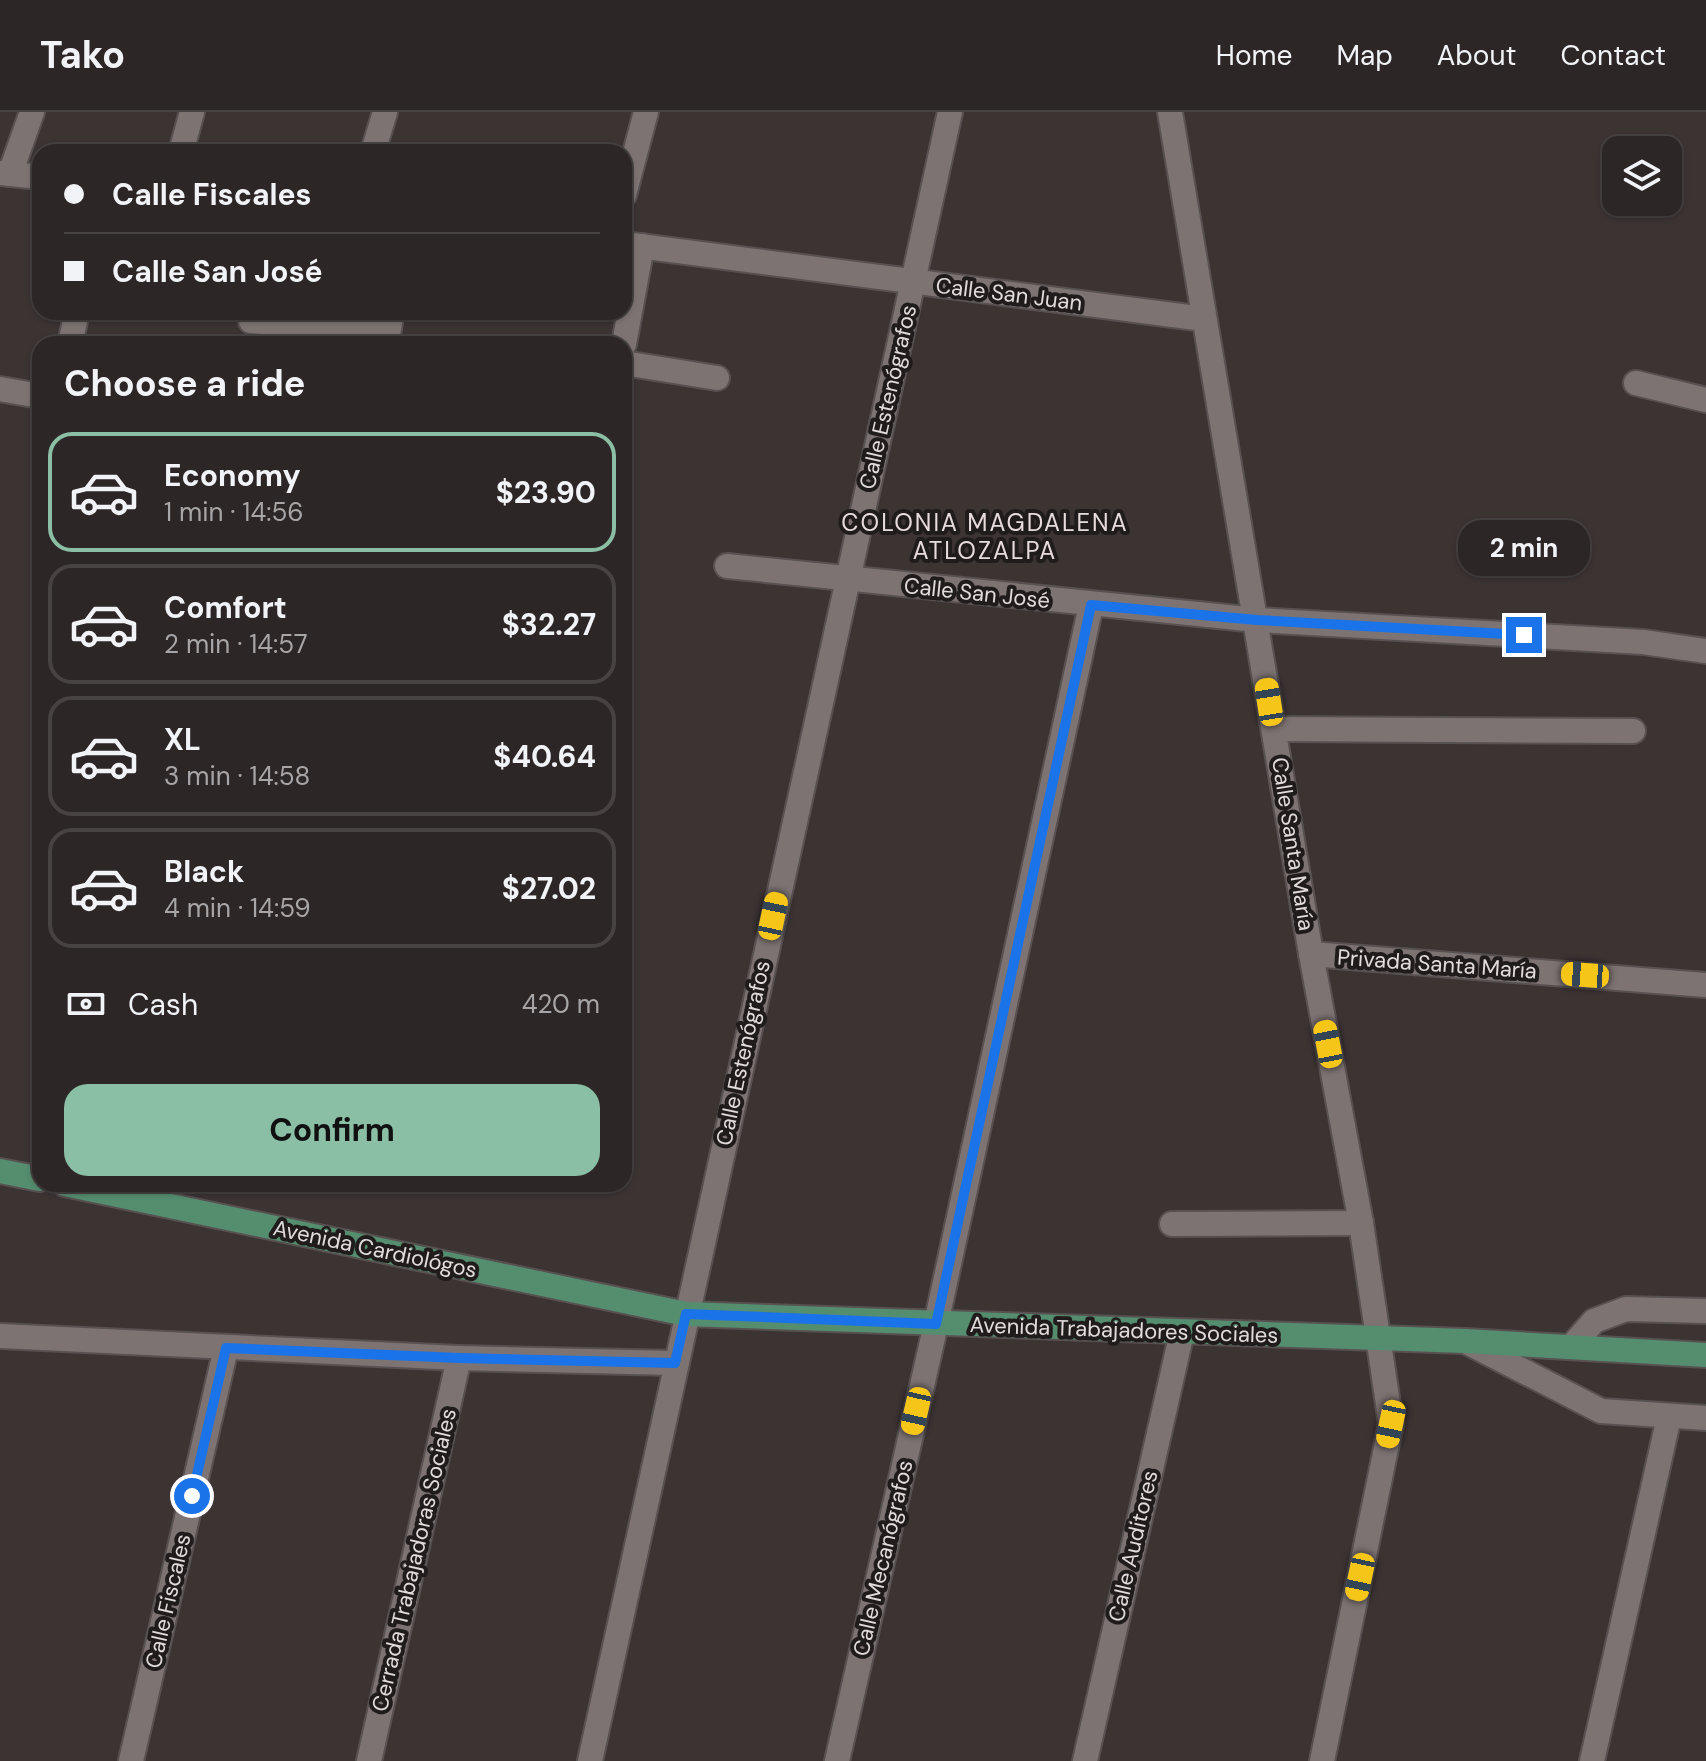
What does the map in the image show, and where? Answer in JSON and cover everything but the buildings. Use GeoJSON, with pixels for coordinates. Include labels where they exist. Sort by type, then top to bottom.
{"type":"FeatureCollection","features":[{"type":"Feature","properties":{"kind":"main road"},"geometry":{"type":"LineString","coordinates":[[0,1171],[32,1177]]}},
{"type":"Feature","properties":{"kind":"main road","name":"Avenida Cardiológos"},"geometry":{"type":"LineString","coordinates":[[103,1192],[686,1314]]}},
{"type":"Feature","properties":{"kind":"main road","name":"Avenida Trabajadores Sociales"},"geometry":{"type":"LineString","coordinates":[[686,1314],[1465,1341],[1706,1355]]}},
{"type":"Feature","properties":{"kind":"street"},"geometry":{"type":"LineString","coordinates":[[32,112],[5,174],[32,176]]}},
{"type":"Feature","properties":{"kind":"street"},"geometry":{"type":"LineString","coordinates":[[183,144],[192,112]]}},
{"type":"Feature","properties":{"kind":"street"},"geometry":{"type":"LineString","coordinates":[[375,144],[385,112]]}},
{"type":"Feature","properties":{"kind":"street"},"geometry":{"type":"LineString","coordinates":[[632,165],[646,112]]}},
{"type":"Feature","properties":{"kind":"street","name":"Calle Estenógrafos"},"geometry":{"type":"LineString","coordinates":[[590,1761],[950,112]]}},
{"type":"Feature","properties":{"kind":"street","name":"Calle Santa María"},"geometry":{"type":"LineString","coordinates":[[1170,112],[1311,954],[1361,1223],[1391,1424],[1322,1761]]}},
{"type":"Feature","properties":{"kind":"street","name":"Calle San Juan"},"geometry":{"type":"LineString","coordinates":[[633,245],[1204,319]]}},
{"type":"Feature","properties":{"kind":"street"},"geometry":{"type":"LineString","coordinates":[[251,321],[388,334],[391,320]]}},
{"type":"Feature","properties":{"kind":"street"},"geometry":{"type":"LineString","coordinates":[[632,364],[717,378]]}},
{"type":"Feature","properties":{"kind":"street"},"geometry":{"type":"LineString","coordinates":[[1636,383],[1706,400]]}},
{"type":"Feature","properties":{"kind":"street"},"geometry":{"type":"LineString","coordinates":[[0,389],[32,395]]}},
{"type":"Feature","properties":{"kind":"street","name":"Calle San José"},"geometry":{"type":"LineString","coordinates":[[727,566],[1257,620],[1643,642],[1706,651]]}},
{"type":"Feature","properties":{"kind":"street","name":"Calle Mecanógrafos"},"geometry":{"type":"LineString","coordinates":[[837,1761],[936,1324],[1091,605]]}},
{"type":"Feature","properties":{"kind":"street"},"geometry":{"type":"LineString","coordinates":[[1274,729],[1633,731]]}},
{"type":"Feature","properties":{"kind":"street","name":"Privada Santa María"},"geometry":{"type":"LineString","coordinates":[[1311,954],[1706,985]]}},
{"type":"Feature","properties":{"kind":"street"},"geometry":{"type":"LineString","coordinates":[[1172,1224],[1361,1223]]}},
{"type":"Feature","properties":{"kind":"street"},"geometry":{"type":"LineString","coordinates":[[1572,1346],[1594,1321],[1626,1309],[1706,1311]]}},
{"type":"Feature","properties":{"kind":"street","name":"Calle Auditores"},"geometry":{"type":"LineString","coordinates":[[1085,1761],[1182,1332]]}},
{"type":"Feature","properties":{"kind":"street"},"geometry":{"type":"LineString","coordinates":[[0,1336],[459,1358],[675,1363]]}},
{"type":"Feature","properties":{"kind":"street","name":"Avenida Trabajadores Sociales"},"geometry":{"type":"LineString","coordinates":[[1465,1341],[1601,1411],[1706,1418]]}},
{"type":"Feature","properties":{"kind":"street","name":"Calle Fiscales"},"geometry":{"type":"LineString","coordinates":[[131,1761],[226,1348]]}},
{"type":"Feature","properties":{"kind":"street","name":"Cerrada Trabajadoras Sociales"},"geometry":{"type":"LineString","coordinates":[[369,1761],[459,1358]]}},
{"type":"Feature","properties":{"kind":"street"},"geometry":{"type":"LineString","coordinates":[[1592,1761],[1669,1417]]}},
{"type":"Feature","properties":{"kind":"district","name":"COLONIA MAGDALENA ATLOZALPA"},"geometry":{"type":"Point","coordinates":[985,536]}},
{"type":"Feature","properties":{"kind":"route"},"geometry":{"type":"LineString","coordinates":[[192,1496],[226,1348],[675,1363],[686,1314],[936,1324],[1091,605],[1257,620],[1524,635]]}}]}
